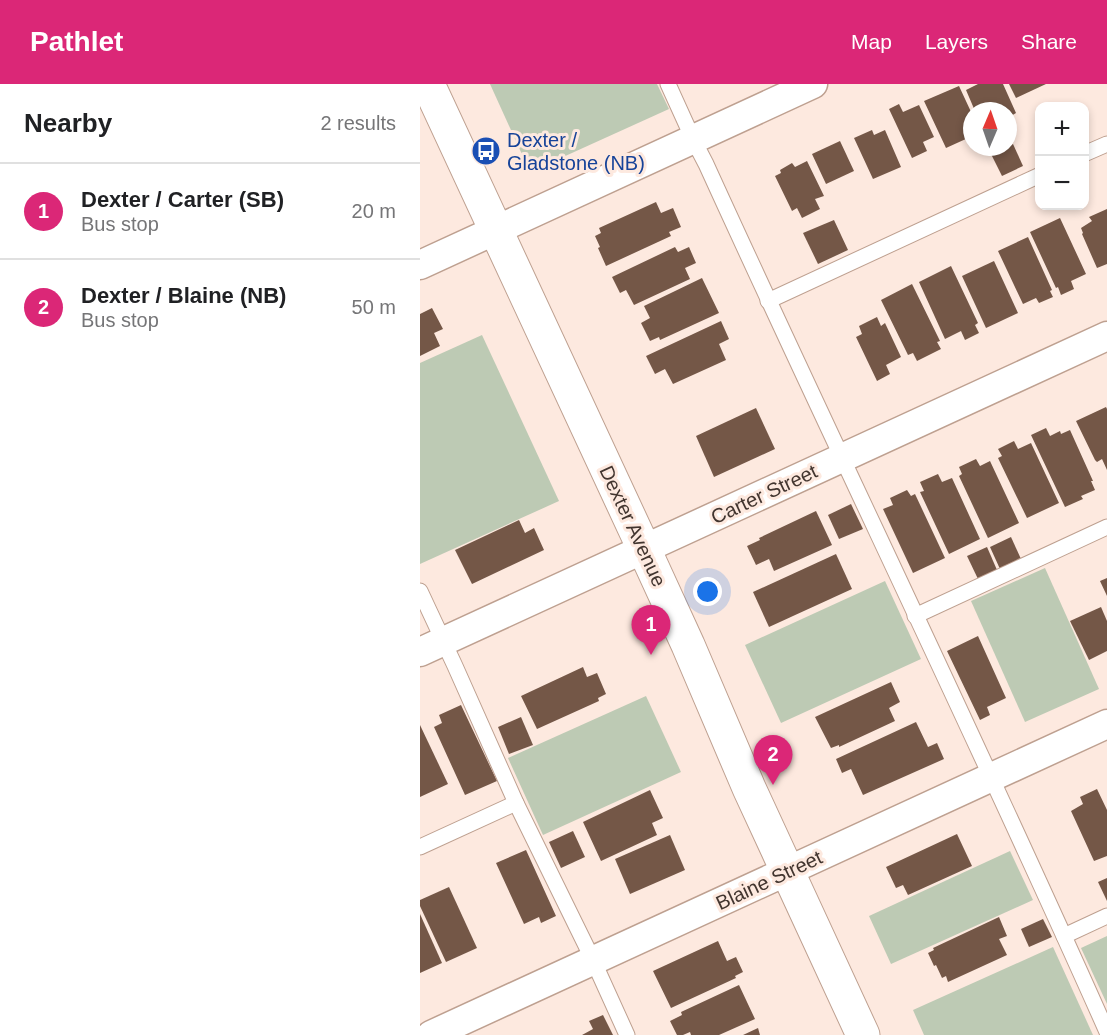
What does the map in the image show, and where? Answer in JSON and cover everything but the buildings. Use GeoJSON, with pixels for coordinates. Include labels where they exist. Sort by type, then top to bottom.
{"type":"FeatureCollection","features":[{"type":"Feature","properties":{"kind":"street","name":"Dexter Avenue"},"geometry":{"type":"LineString","coordinates":[[428,84],[688,645],[749,788],[863,1035]]}},
{"type":"Feature","properties":{"kind":"street"},"geometry":{"type":"LineString","coordinates":[[420,266],[813,84]]}},
{"type":"Feature","properties":{"kind":"street","name":"Carter Street"},"geometry":{"type":"LineString","coordinates":[[432,647],[1107,336]]}},
{"type":"Feature","properties":{"kind":"street","name":"Blaine Street"},"geometry":{"type":"LineString","coordinates":[[431,1035],[1107,724]]}},
{"type":"Feature","properties":{"kind":"lane"},"geometry":{"type":"LineString","coordinates":[[668,84],[992,777],[1107,1032]]}},
{"type":"Feature","properties":{"kind":"lane"},"geometry":{"type":"LineString","coordinates":[[1089,152],[1107,144]]}},
{"type":"Feature","properties":{"kind":"lane"},"geometry":{"type":"LineString","coordinates":[[768,301],[1035,177]]}},
{"type":"Feature","properties":{"kind":"lane"},"geometry":{"type":"LineString","coordinates":[[915,616],[1107,527]]}},
{"type":"Feature","properties":{"kind":"lane"},"geometry":{"type":"LineString","coordinates":[[420,591],[432,647],[516,803],[627,1035]]}},
{"type":"Feature","properties":{"kind":"lane"},"geometry":{"type":"LineString","coordinates":[[420,847],[516,803]]}},
{"type":"Feature","properties":{"kind":"lane"},"geometry":{"type":"LineString","coordinates":[[1064,936],[1107,916]]}},
{"type":"Feature","properties":{"kind":"green space"},"geometry":{"type":"Polygon","coordinates":[[[490,84],[657,84],[669,109],[530,172],[490,84]]]}},
{"type":"Feature","properties":{"kind":"green space"},"geometry":{"type":"Polygon","coordinates":[[[482,335],[559,501],[420,564],[420,363],[482,335]]]}},
{"type":"Feature","properties":{"kind":"green space"},"geometry":{"type":"Polygon","coordinates":[[[1045,568],[1099,689],[1025,722],[971,601],[1045,568]]]}},
{"type":"Feature","properties":{"kind":"green space"},"geometry":{"type":"Polygon","coordinates":[[[885,581],[921,659],[781,723],[745,645],[885,581]]]}},
{"type":"Feature","properties":{"kind":"green space"},"geometry":{"type":"Polygon","coordinates":[[[646,696],[681,772],[543,835],[508,758],[646,696]]]}},
{"type":"Feature","properties":{"kind":"green space"},"geometry":{"type":"Polygon","coordinates":[[[1010,851],[1033,900],[891,964],[869,916],[1010,851]]]}},
{"type":"Feature","properties":{"kind":"green space"},"geometry":{"type":"Polygon","coordinates":[[[1107,936],[1107,1004],[1081,948],[1107,936]]]}},
{"type":"Feature","properties":{"kind":"green space"},"geometry":{"type":"Polygon","coordinates":[[[1053,947],[1093,1035],[924,1035],[913,1010],[1053,947]]]}},
{"type":"Feature","properties":{"kind":"place","name":"Dexter / Gladstone (NB)"},"geometry":{"type":"Point","coordinates":[486,151]}},
{"type":"Feature","properties":{"kind":"place","name":"Dexter / Carter (SB)"},"geometry":{"type":"Point","coordinates":[651,655]}},
{"type":"Feature","properties":{"kind":"place","name":"Dexter / Blaine (NB)"},"geometry":{"type":"Point","coordinates":[773,785]}}]}
